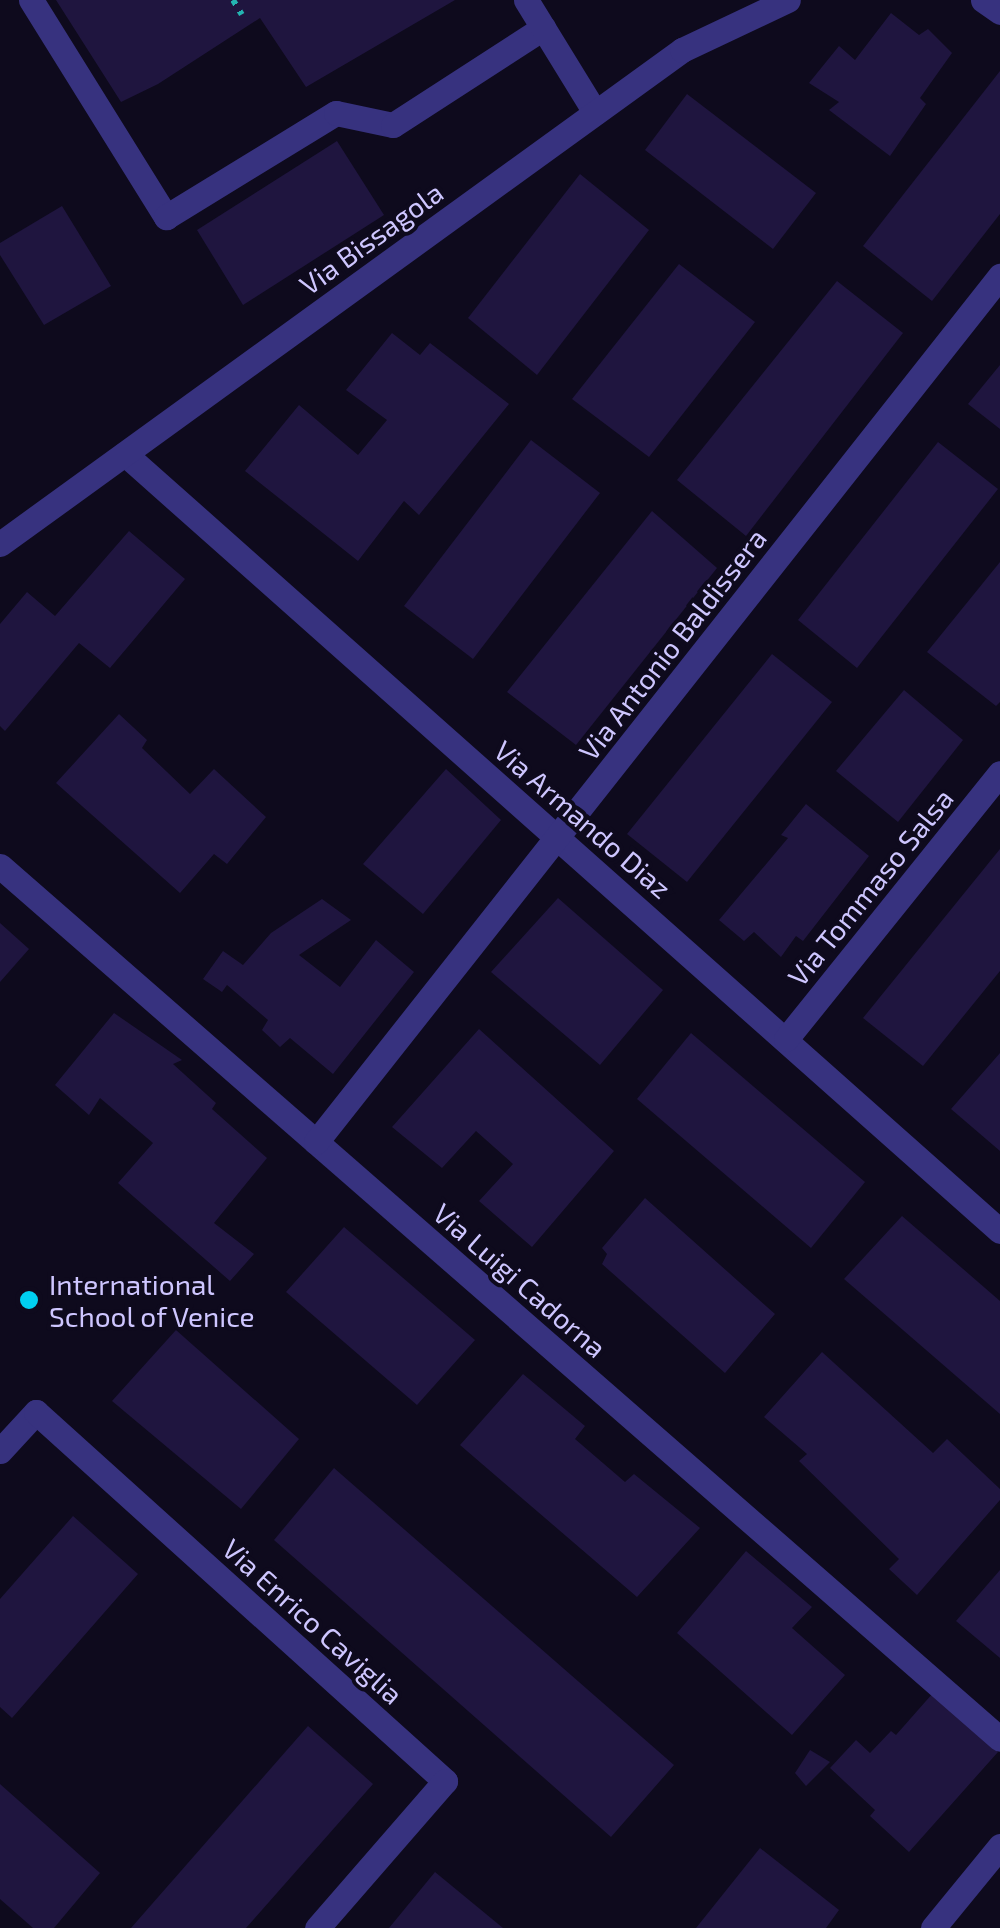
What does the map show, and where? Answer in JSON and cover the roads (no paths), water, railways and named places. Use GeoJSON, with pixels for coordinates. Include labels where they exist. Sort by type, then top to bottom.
{"type":"FeatureCollection","features":[{"type":"Feature","properties":{"kind":"street"},"geometry":{"type":"LineString","coordinates":[[31,0],[166,217],[336,112],[393,124],[543,28]]}},
{"type":"Feature","properties":{"kind":"street"},"geometry":{"type":"LineString","coordinates":[[526,0],[595,112]]}},
{"type":"Feature","properties":{"kind":"street","name":"Via Bissagola"},"geometry":{"type":"LineString","coordinates":[[0,544],[682,50],[788,0]]}},
{"type":"Feature","properties":{"kind":"street"},"geometry":{"type":"LineString","coordinates":[[983,0],[1000,12]]}},
{"type":"Feature","properties":{"kind":"street","name":"Via Antonio Baldissera"},"geometry":{"type":"LineString","coordinates":[[316,1142],[1000,276]]}},
{"type":"Feature","properties":{"kind":"street","name":"Via Armando Diaz"},"geometry":{"type":"LineString","coordinates":[[125,454],[1000,1231]]}},
{"type":"Feature","properties":{"kind":"street","name":"Via Tommaso Salsa"},"geometry":{"type":"LineString","coordinates":[[786,1038],[1000,773]]}},
{"type":"Feature","properties":{"kind":"street","name":"Via Luigi Cadorna"},"geometry":{"type":"LineString","coordinates":[[0,866],[1000,1739]]}},
{"type":"Feature","properties":{"kind":"street","name":"Via Enrico Caviglia"},"geometry":{"type":"LineString","coordinates":[[0,1452],[36,1412],[445,1781],[317,1928]]}},
{"type":"Feature","properties":{"kind":"street"},"geometry":{"type":"LineString","coordinates":[[933,1928],[1000,1846]]}},
{"type":"Feature","properties":{"kind":"place","name":"International School of Venice"},"geometry":{"type":"Point","coordinates":[29,1300]}}]}
